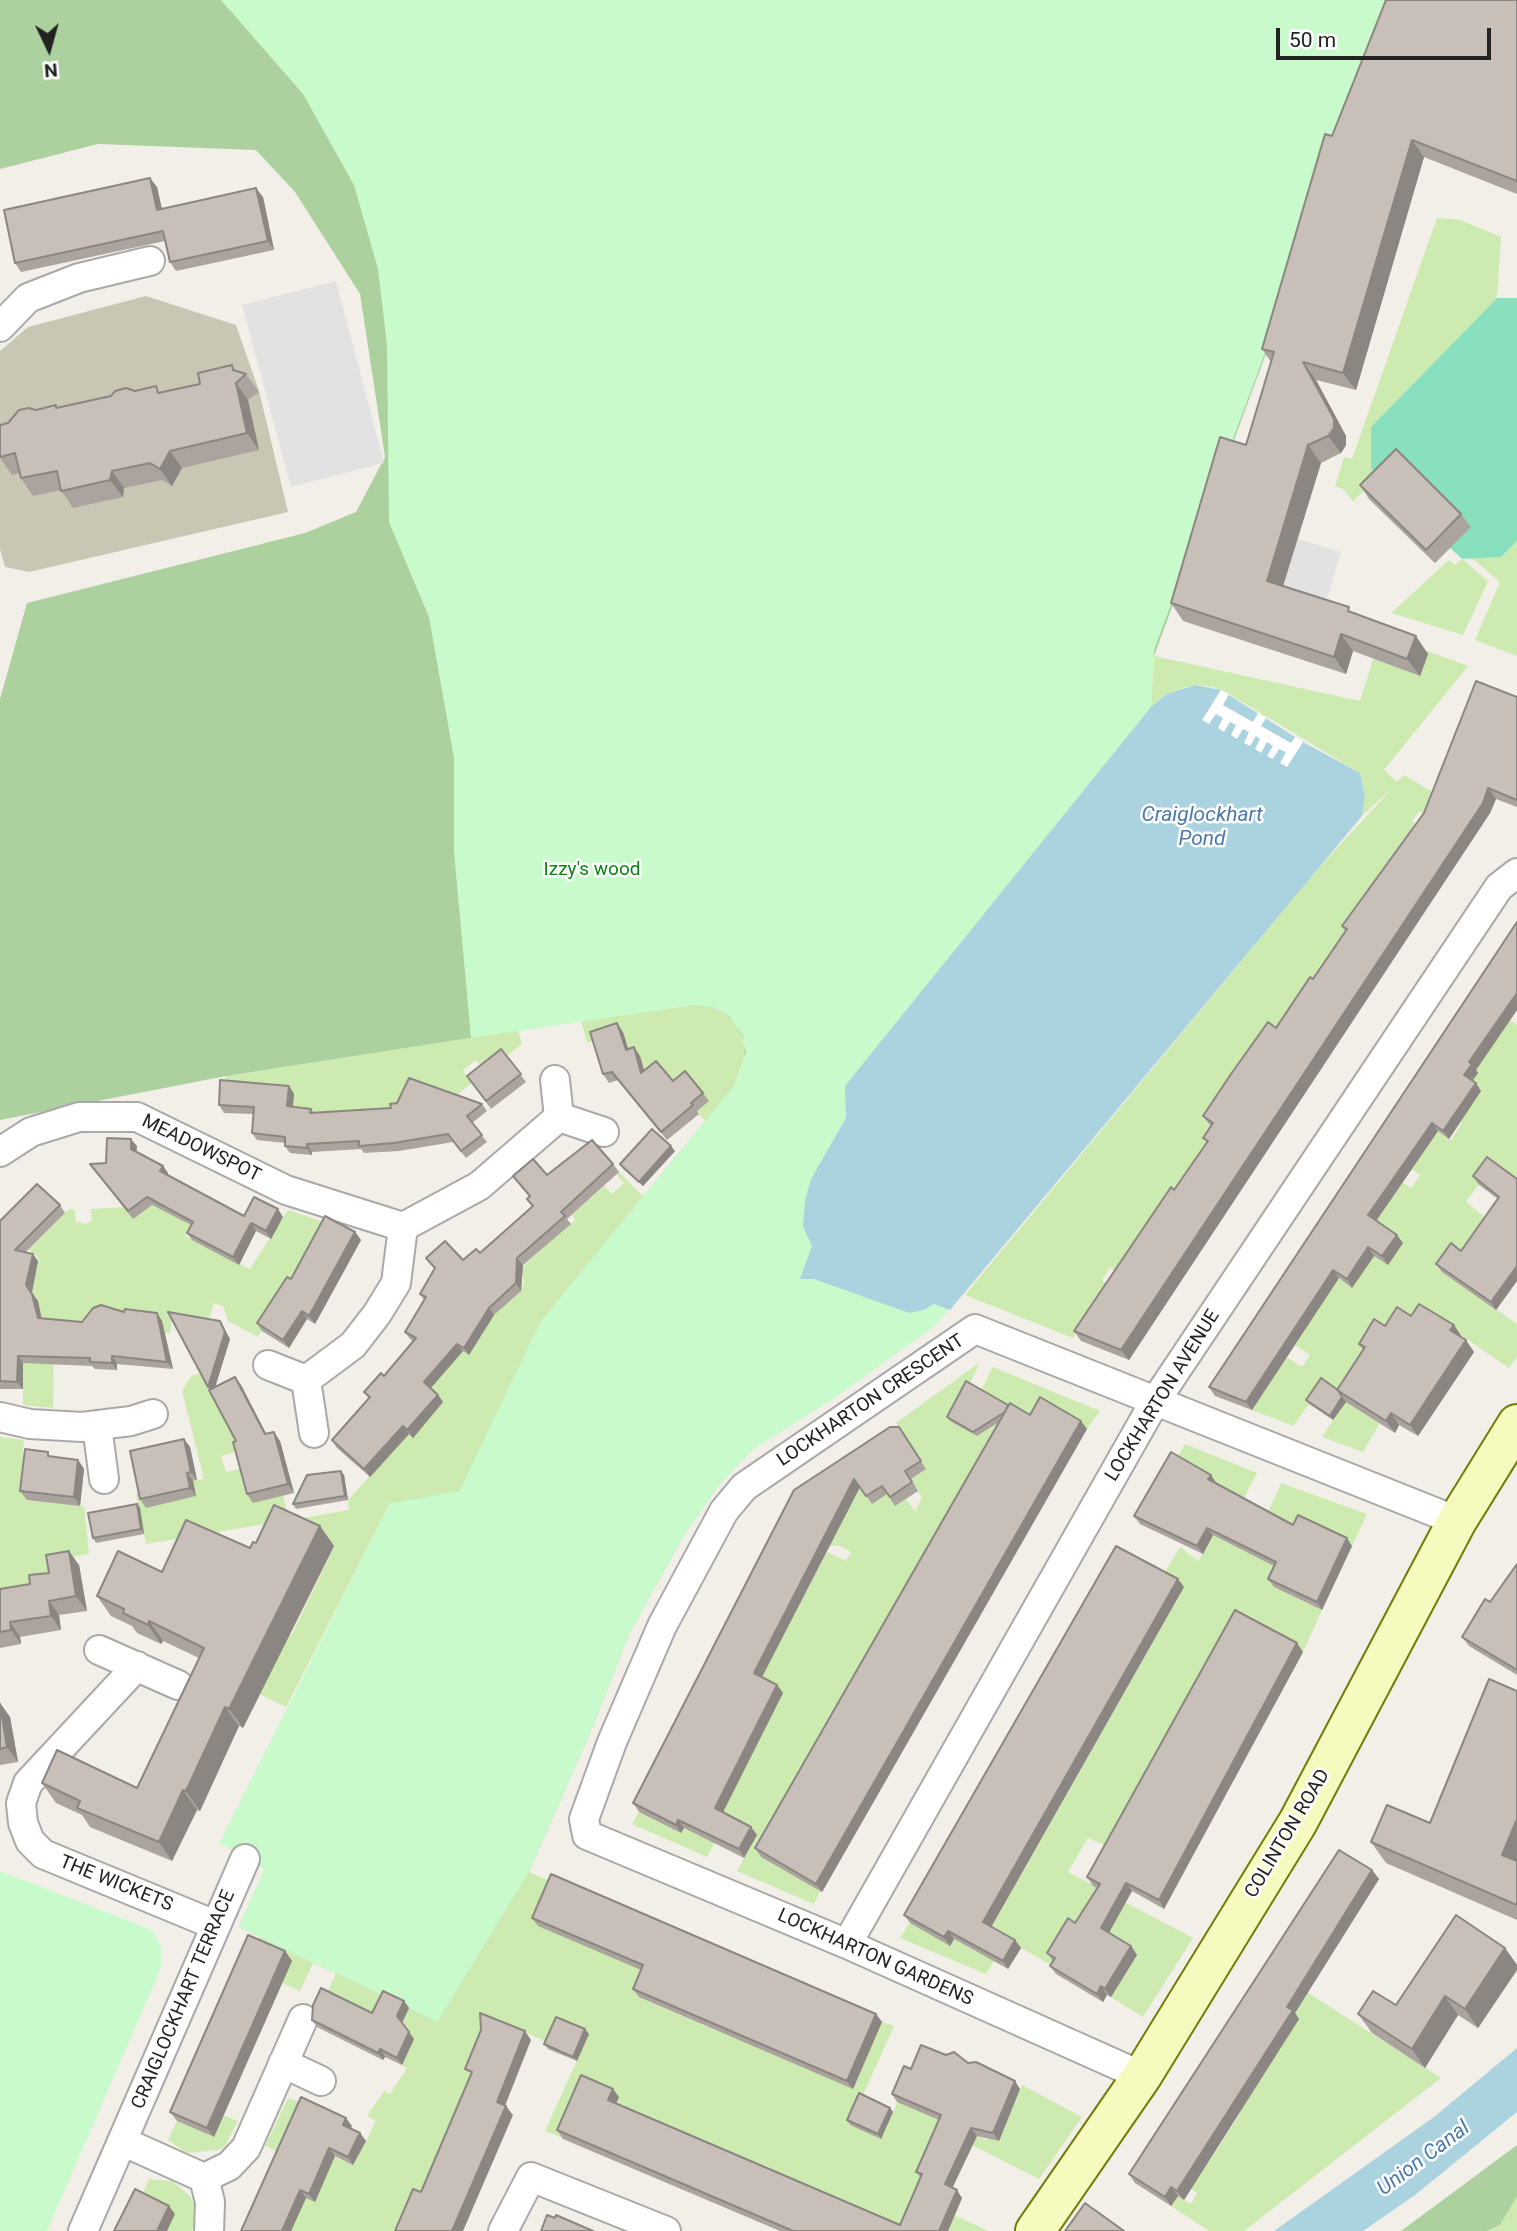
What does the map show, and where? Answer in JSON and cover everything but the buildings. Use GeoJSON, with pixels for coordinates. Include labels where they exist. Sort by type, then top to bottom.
{"type":"FeatureCollection","features":[{"type":"Feature","properties":{"kind":"street"},"geometry":{"type":"LineString","coordinates":[[0,327],[28,298],[79,278],[150,261]]}},
{"type":"Feature","properties":{"kind":"street","name":"LOCKHARTON AVENUE"},"geometry":{"type":"LineString","coordinates":[[847,1944],[1154,1403],[1499,887],[1517,873]]}},
{"type":"Feature","properties":{"kind":"street"},"geometry":{"type":"LineString","coordinates":[[555,1080],[559,1117]]}},
{"type":"Feature","properties":{"kind":"street","name":"MEADOWSPOT"},"geometry":{"type":"LineString","coordinates":[[0,1152],[31,1132],[79,1117],[137,1117],[286,1190],[403,1227]]}},
{"type":"Feature","properties":{"kind":"street"},"geometry":{"type":"LineString","coordinates":[[559,1117],[604,1132]]}},
{"type":"Feature","properties":{"kind":"street"},"geometry":{"type":"LineString","coordinates":[[306,1380],[353,1345],[377,1314],[396,1283],[403,1227],[479,1186],[559,1117]]}},
{"type":"Feature","properties":{"kind":"street","name":"LOCKHARTON CRESCENT"},"geometry":{"type":"LineString","coordinates":[[606,1844],[587,1835],[583,1825],[608,1754],[662,1626],[724,1511],[744,1487],[975,1329],[1154,1403],[1457,1521]]}},
{"type":"Feature","properties":{"kind":"street"},"geometry":{"type":"LineString","coordinates":[[268,1365],[306,1380]]}},
{"type":"Feature","properties":{"kind":"street"},"geometry":{"type":"LineString","coordinates":[[306,1380],[314,1433]]}},
{"type":"Feature","properties":{"kind":"street"},"geometry":{"type":"LineString","coordinates":[[0,1417],[30,1424],[97,1426],[153,1414]]}},
{"type":"Feature","properties":{"kind":"street","name":"COLINTON ROAD"},"geometry":{"type":"LineString","coordinates":[[1034,2231],[1142,2076],[1298,1822],[1457,1521],[1517,1424]]}},
{"type":"Feature","properties":{"kind":"street"},"geometry":{"type":"LineString","coordinates":[[97,1426],[104,1479]]}},
{"type":"Feature","properties":{"kind":"street"},"geometry":{"type":"LineString","coordinates":[[99,1650],[178,1685]]}},
{"type":"Feature","properties":{"kind":"street","name":"THE WICKETS"},"geometry":{"type":"LineString","coordinates":[[137,1666],[28,1783],[21,1803],[23,1823],[30,1841],[43,1854],[215,1924]]}},
{"type":"Feature","properties":{"kind":"street","name":"LOCKHARTON GARDENS"},"geometry":{"type":"LineString","coordinates":[[606,1844],[847,1944],[1142,2076]]}},
{"type":"Feature","properties":{"kind":"street","name":"CRAIGLOCKHART TERRACE"},"geometry":{"type":"LineString","coordinates":[[83,2231],[245,1859]]}},
{"type":"Feature","properties":{"kind":"street"},"geometry":{"type":"LineString","coordinates":[[204,2178],[240,2157],[303,2019]]}},
{"type":"Feature","properties":{"kind":"street"},"geometry":{"type":"LineString","coordinates":[[283,2063],[321,2081]]}},
{"type":"Feature","properties":{"kind":"street"},"geometry":{"type":"LineString","coordinates":[[124,2142],[204,2178]]}},
{"type":"Feature","properties":{"kind":"street"},"geometry":{"type":"LineString","coordinates":[[503,2231],[531,2177],[666,2231]]}},
{"type":"Feature","properties":{"kind":"street"},"geometry":{"type":"LineString","coordinates":[[204,2178],[210,2202],[209,2231]]}},
{"type":"Feature","properties":{"kind":"shaded area"},"geometry":{"type":"Polygon","coordinates":[[[336,281],[384,463],[291,487],[242,305],[336,281]]]}},
{"type":"Feature","properties":{"kind":"shaded area"},"geometry":{"type":"Polygon","coordinates":[[[146,296],[236,325],[259,391],[288,512],[29,572],[5,567],[0,549],[0,351],[28,327],[146,296]]]}},
{"type":"Feature","properties":{"kind":"shaded area"},"geometry":{"type":"Polygon","coordinates":[[[1297,539],[1341,552],[1323,612],[1279,599],[1297,539]]]}},
{"type":"Feature","properties":{"kind":"green space","name":"Izzy's wood"},"geometry":{"type":"Polygon","coordinates":[[[0,0],[1397,0],[1154,656],[752,1450],[718,1486],[684,1535],[629,1634],[593,1726],[529,1872],[437,2022],[239,1927],[305,1779],[390,1503],[459,1491],[540,1322],[734,1086],[744,1063],[745,1043],[735,1022],[717,1008],[694,1005],[668,1007],[226,1076],[0,1120],[0,699],[27,603],[305,533],[356,512],[385,457],[360,294],[295,192],[256,150],[98,144],[0,169],[0,0]]]}},
{"type":"Feature","properties":{"kind":"green space","name":"Izzy's wood"},"geometry":{"type":"Polygon","coordinates":[[[221,0],[1397,0],[1154,650],[1151,706],[1167,694],[1187,686],[1221,690],[1303,742],[1360,773],[1365,796],[1362,816],[936,1325],[833,1399],[752,1450],[718,1486],[684,1535],[629,1634],[593,1726],[529,1872],[437,2022],[239,1927],[264,1870],[239,1852],[219,1844],[390,1503],[459,1491],[540,1322],[734,1086],[746,1052],[743,1036],[731,1018],[717,1008],[694,1005],[471,1038],[454,852],[454,758],[429,617],[389,522],[387,345],[378,269],[354,185],[303,94],[221,0]]]}},
{"type":"Feature","properties":{"kind":"green space"},"geometry":{"type":"Polygon","coordinates":[[[1437,218],[1460,220],[1501,237],[1497,298],[1371,427],[1379,477],[1353,501],[1343,489],[1335,486],[1344,457],[1352,459],[1437,218]]]}},
{"type":"Feature","properties":{"kind":"green space"},"geometry":{"type":"Polygon","coordinates":[[[1497,298],[1517,298],[1517,541],[1501,557],[1462,559],[1450,548],[1435,563],[1369,499],[1385,483],[1371,468],[1371,427],[1497,298]]]}},
{"type":"Feature","properties":{"kind":"green space"},"geometry":{"type":"Polygon","coordinates":[[[1517,541],[1517,656],[1475,640],[1500,582],[1472,558],[1501,557],[1517,541]]]}},
{"type":"Feature","properties":{"kind":"green space"},"geometry":{"type":"Polygon","coordinates":[[[1462,559],[1488,581],[1463,635],[1391,613],[1449,560],[1455,565],[1462,559]]]}},
{"type":"Feature","properties":{"kind":"green space"},"geometry":{"type":"Polygon","coordinates":[[[1381,634],[1468,666],[1384,770],[1397,782],[1404,775],[1443,798],[1429,818],[1419,811],[1412,821],[1425,833],[1207,1124],[1221,1133],[1129,1280],[1110,1267],[1102,1280],[1120,1293],[1083,1320],[1073,1338],[965,1295],[1315,872],[1395,785],[1362,816],[1365,796],[1360,773],[1229,694],[1214,687],[1195,685],[1167,694],[1151,707],[1154,656],[1360,701],[1381,634]]]}},
{"type":"Feature","properties":{"kind":"green space"},"geometry":{"type":"Polygon","coordinates":[[[694,1005],[712,1007],[728,1015],[739,1028],[746,1052],[734,1086],[705,1121],[679,1090],[644,1071],[640,1056],[631,1058],[623,1032],[587,1043],[581,1020],[694,1005]]]}},
{"type":"Feature","properties":{"kind":"green space"},"geometry":{"type":"Polygon","coordinates":[[[1510,1020],[1517,1025],[1517,1187],[1479,1184],[1466,1202],[1492,1223],[1442,1271],[1517,1324],[1517,1357],[1509,1368],[1429,1313],[1384,1416],[1363,1452],[1322,1437],[1347,1399],[1320,1389],[1293,1426],[1252,1410],[1287,1357],[1302,1367],[1310,1355],[1295,1345],[1306,1329],[1274,1307],[1313,1316],[1339,1278],[1352,1287],[1361,1274],[1375,1223],[1402,1182],[1411,1188],[1420,1175],[1412,1169],[1438,1131],[1451,1140],[1462,1123],[1449,1114],[1477,1073],[1443,1049],[1510,1020]]]}},
{"type":"Feature","properties":{"kind":"green space"},"geometry":{"type":"Polygon","coordinates":[[[518,1030],[522,1044],[486,1072],[476,1060],[463,1070],[472,1083],[454,1097],[411,1109],[318,1121],[225,1088],[226,1076],[518,1030]]]}},
{"type":"Feature","properties":{"kind":"green space"},"geometry":{"type":"Polygon","coordinates":[[[619,1172],[643,1196],[540,1322],[459,1492],[390,1503],[286,1707],[259,1694],[287,1635],[291,1636],[334,1547],[291,1520],[349,1510],[348,1500],[403,1440],[429,1390],[445,1372],[454,1346],[469,1355],[484,1332],[469,1322],[520,1290],[524,1283],[521,1270],[527,1262],[575,1220],[572,1215],[604,1186],[612,1194],[624,1183],[616,1174],[619,1172]]]}},
{"type":"Feature","properties":{"kind":"green space"},"geometry":{"type":"Polygon","coordinates":[[[147,1202],[191,1225],[185,1236],[250,1269],[288,1210],[330,1224],[258,1337],[228,1321],[223,1306],[214,1303],[203,1337],[172,1319],[170,1333],[96,1330],[26,1315],[39,1259],[29,1250],[69,1209],[75,1210],[76,1222],[86,1224],[92,1220],[91,1209],[125,1207],[133,1216],[137,1216],[147,1202]]]}},
{"type":"Feature","properties":{"kind":"green space"},"geometry":{"type":"Polygon","coordinates":[[[23,1351],[54,1351],[53,1408],[23,1405],[23,1351]]]}},
{"type":"Feature","properties":{"kind":"green space"},"geometry":{"type":"Polygon","coordinates":[[[980,1362],[969,1386],[980,1392],[993,1367],[1100,1411],[1087,1429],[1047,1405],[814,1904],[737,1871],[757,1835],[726,1820],[707,1857],[632,1824],[639,1812],[681,1833],[691,1814],[715,1826],[725,1807],[760,1681],[827,1552],[846,1561],[851,1552],[838,1545],[829,1547],[842,1522],[834,1475],[890,1492],[895,1505],[906,1499],[915,1511],[922,1497],[909,1480],[926,1469],[896,1423],[980,1362]]]}},
{"type":"Feature","properties":{"kind":"green space"},"geometry":{"type":"Polygon","coordinates":[[[202,1373],[238,1442],[239,1451],[221,1456],[226,1472],[244,1468],[283,1495],[289,1520],[146,1544],[136,1494],[172,1486],[196,1496],[193,1481],[204,1479],[182,1391],[191,1376],[202,1373]]]}},
{"type":"Feature","properties":{"kind":"green space"},"geometry":{"type":"Polygon","coordinates":[[[0,1437],[24,1440],[22,1457],[31,1458],[27,1500],[84,1506],[89,1554],[54,1560],[60,1596],[0,1606],[0,1437]]]}},
{"type":"Feature","properties":{"kind":"green space"},"geometry":{"type":"Polygon","coordinates":[[[1185,1444],[1257,1473],[1229,1527],[1278,1567],[1274,1587],[1322,1610],[1303,1652],[1257,1627],[1113,1849],[1088,1838],[1068,1872],[1193,1938],[1143,2017],[1111,1997],[1137,1955],[1074,1927],[1051,1965],[1007,1940],[986,1974],[900,1938],[910,1923],[950,1945],[954,1939],[976,1952],[995,1921],[1181,1593],[1157,1585],[1180,1547],[1198,1561],[1211,1540],[1197,1531],[1176,1460],[1185,1444]]]}},
{"type":"Feature","properties":{"kind":"green space"},"geometry":{"type":"Polygon","coordinates":[[[1281,1483],[1367,1514],[1352,1546],[1294,1544],[1261,1528],[1281,1483]]]}},
{"type":"Feature","properties":{"kind":"green space"},"geometry":{"type":"Polygon","coordinates":[[[0,1871],[152,1930],[161,1947],[161,1968],[47,2231],[0,2231],[0,1871]]]}},
{"type":"Feature","properties":{"kind":"green space"},"geometry":{"type":"Polygon","coordinates":[[[529,1872],[557,1884],[649,1974],[639,1997],[717,2031],[863,2066],[882,2022],[894,2026],[850,2124],[881,2139],[899,2098],[907,2106],[987,2140],[989,2137],[999,2140],[1022,2085],[1082,2117],[1039,2179],[972,2145],[935,2206],[988,2231],[906,2231],[768,2175],[771,2168],[764,2165],[762,2172],[563,2138],[545,2131],[589,2034],[550,2043],[512,2027],[489,2036],[405,2231],[291,2231],[308,2165],[265,2146],[288,2098],[307,2105],[333,2156],[354,2165],[376,2121],[367,2116],[384,2091],[390,2094],[407,2068],[402,2065],[414,2039],[398,2030],[409,2008],[438,2021],[529,1872]]]}},
{"type":"Feature","properties":{"kind":"green space"},"geometry":{"type":"Polygon","coordinates":[[[259,1937],[313,1963],[300,1991],[282,1983],[291,1960],[255,1945],[259,1937]]]}},
{"type":"Feature","properties":{"kind":"green space"},"geometry":{"type":"Polygon","coordinates":[[[1274,1971],[1441,2078],[1244,2231],[1209,2231],[1171,2206],[1178,2196],[1191,2204],[1197,2193],[1185,2185],[1204,2156],[1210,2160],[1240,2114],[1235,2105],[1302,2001],[1269,1979],[1274,1971]]]}},
{"type":"Feature","properties":{"kind":"green space"},"geometry":{"type":"Polygon","coordinates":[[[336,1973],[388,1998],[377,2020],[326,1995],[336,1973]]]}},
{"type":"Feature","properties":{"kind":"green space"},"geometry":{"type":"Polygon","coordinates":[[[223,2115],[238,2121],[225,2146],[218,2150],[187,2153],[168,2140],[177,2121],[213,2137],[223,2115]]]}},
{"type":"Feature","properties":{"kind":"green space"},"geometry":{"type":"Polygon","coordinates":[[[1517,2145],[1517,2196],[1500,2225],[1487,2231],[1401,2231],[1517,2145]]]}},
{"type":"Feature","properties":{"kind":"green space"},"geometry":{"type":"Polygon","coordinates":[[[149,2179],[172,2181],[190,2196],[199,2215],[191,2231],[167,2231],[141,2198],[149,2179]]]}},
{"type":"Feature","properties":{"kind":"green space"},"geometry":{"type":"Polygon","coordinates":[[[1517,2195],[1517,2231],[1487,2231],[1500,2225],[1517,2195]]]}},
{"type":"Feature","properties":{"kind":"water","name":"Craiglockhart Pond"},"geometry":{"type":"Polygon","coordinates":[[[1195,685],[1221,690],[1303,742],[1360,773],[1365,796],[1362,816],[950,1310],[934,1304],[924,1310],[909,1313],[814,1279],[800,1279],[812,1246],[803,1226],[805,1201],[811,1179],[846,1118],[845,1086],[1151,707],[1167,694],[1195,685]]]}},
{"type":"Feature","properties":{"kind":"water","name":"Union Canal"},"geometry":{"type":"Polygon","coordinates":[[[1517,2048],[1517,2112],[1415,2195],[1363,2231],[1274,2231],[1434,2117],[1517,2048]]]}},
{"type":"Feature","properties":{"kind":"pier"},"geometry":{"type":"Polygon","coordinates":[[[1221,690],[1229,694],[1223,705],[1253,722],[1258,713],[1266,718],[1261,726],[1291,743],[1295,737],[1303,742],[1287,767],[1280,763],[1286,752],[1279,749],[1273,759],[1267,756],[1273,746],[1267,742],[1261,753],[1255,749],[1260,739],[1256,736],[1250,746],[1244,743],[1249,732],[1243,729],[1237,739],[1231,735],[1236,725],[1230,722],[1224,732],[1218,728],[1223,718],[1216,714],[1209,724],[1202,720],[1221,690]]]}}]}
